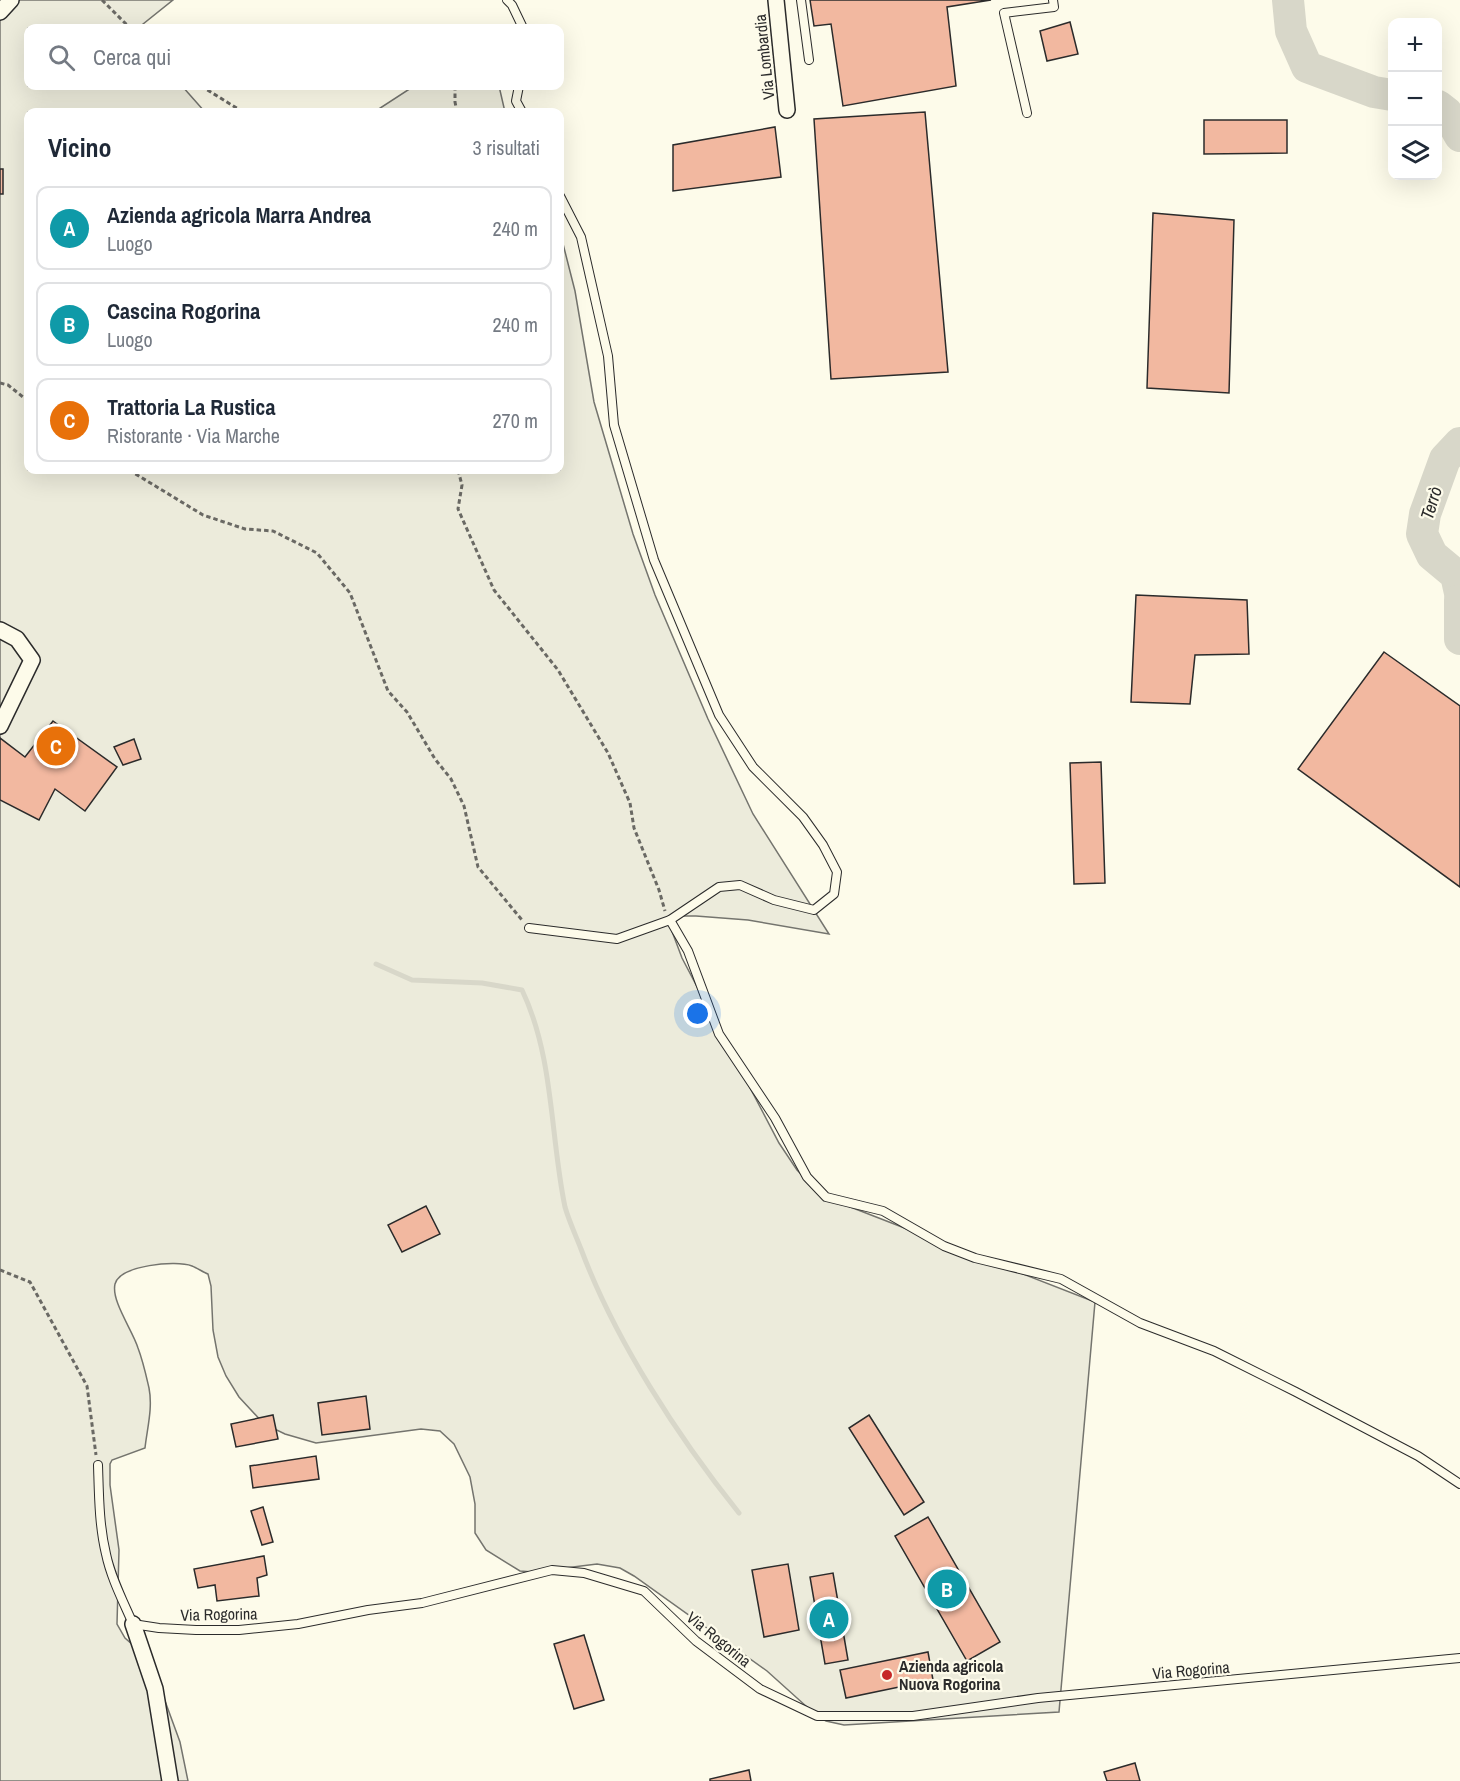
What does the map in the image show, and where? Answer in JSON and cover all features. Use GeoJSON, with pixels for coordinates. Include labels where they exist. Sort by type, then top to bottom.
{"type":"FeatureCollection","features":[{"type":"Feature","properties":{"kind":"street"},"geometry":{"type":"LineString","coordinates":[[0,12],[11,0]]}},
{"type":"Feature","properties":{"kind":"street","name":"Via Lombardia"},"geometry":{"type":"LineString","coordinates":[[776,0],[787,110]]}},
{"type":"Feature","properties":{"kind":"street"},"geometry":{"type":"LineString","coordinates":[[0,630],[17,639],[32,660],[0,726]]}},
{"type":"Feature","properties":{"kind":"street"},"geometry":{"type":"LineString","coordinates":[[133,1624],[155,1689],[170,1781]]}},
{"type":"Feature","properties":{"kind":"lane"},"geometry":{"type":"LineString","coordinates":[[507,0],[521,24]]}},
{"type":"Feature","properties":{"kind":"lane"},"geometry":{"type":"LineString","coordinates":[[801,0],[809,60]]}},
{"type":"Feature","properties":{"kind":"lane"},"geometry":{"type":"LineString","coordinates":[[1027,113],[1004,13],[1054,7],[1053,0]]}},
{"type":"Feature","properties":{"kind":"lane"},"geometry":{"type":"LineString","coordinates":[[518,90],[516,101],[520,108]]}},
{"type":"Feature","properties":{"kind":"lane"},"geometry":{"type":"LineString","coordinates":[[529,928],[617,939],[670,920],[719,887],[740,885],[774,900],[814,910],[834,894],[837,872],[823,845],[803,817],[753,767],[719,715],[678,619],[646,535],[627,463],[614,425],[608,356],[581,237],[564,204]]}},
{"type":"Feature","properties":{"kind":"lane"},"geometry":{"type":"LineString","coordinates":[[670,920],[688,951],[720,1034],[775,1118],[807,1177],[826,1197],[883,1211],[944,1246],[975,1258],[1061,1279],[1140,1323],[1214,1351],[1296,1392],[1418,1456],[1460,1484]]}},
{"type":"Feature","properties":{"kind":"lane"},"geometry":{"type":"LineString","coordinates":[[98,1465],[100,1515],[106,1555],[133,1624]]}},
{"type":"Feature","properties":{"kind":"lane","name":"Via Rogorina"},"geometry":{"type":"LineString","coordinates":[[133,1624],[159,1628],[239,1630],[298,1624],[368,1610],[422,1603],[552,1570],[584,1573],[644,1591],[696,1641],[760,1689],[818,1716],[913,1716],[1038,1698],[1460,1658]]}},
{"type":"Feature","properties":{"kind":"path"},"geometry":{"type":"LineString","coordinates":[[102,0],[126,24]]}},
{"type":"Feature","properties":{"kind":"path"},"geometry":{"type":"LineString","coordinates":[[207,90],[237,108]]}},
{"type":"Feature","properties":{"kind":"path"},"geometry":{"type":"LineString","coordinates":[[455,90],[456,108]]}},
{"type":"Feature","properties":{"kind":"path"},"geometry":{"type":"LineString","coordinates":[[0,383],[8,385],[24,398]]}},
{"type":"Feature","properties":{"kind":"path"},"geometry":{"type":"LineString","coordinates":[[136,474],[203,515],[245,529],[273,531],[317,553],[350,593],[388,692],[408,712],[435,759],[451,779],[464,807],[478,867],[529,928]]}},
{"type":"Feature","properties":{"kind":"path"},"geometry":{"type":"LineString","coordinates":[[459,474],[462,485],[458,509],[494,591],[558,670],[608,753],[630,803],[634,828],[659,890],[662,907],[670,920]]}},
{"type":"Feature","properties":{"kind":"path"},"geometry":{"type":"LineString","coordinates":[[0,1270],[30,1282],[87,1386],[98,1465]]}},
{"type":"Feature","properties":{"kind":"shaded area"},"geometry":{"type":"Polygon","coordinates":[[[0,0],[173,0],[143,24],[24,24],[24,90],[186,90],[201,108],[24,108],[24,474],[564,474],[564,248],[575,291],[594,402],[633,534],[655,595],[708,719],[753,814],[829,934],[748,920],[681,916],[670,922],[670,926],[682,958],[779,1143],[797,1170],[816,1189],[835,1201],[1095,1302],[1059,1712],[844,1725],[826,1721],[817,1716],[767,1671],[620,1568],[597,1564],[533,1572],[520,1571],[486,1550],[475,1533],[475,1504],[470,1477],[454,1444],[440,1431],[421,1429],[316,1443],[285,1434],[264,1424],[239,1397],[218,1357],[208,1274],[184,1264],[162,1264],[127,1272],[115,1284],[116,1299],[141,1358],[149,1388],[150,1403],[145,1448],[112,1460],[110,1485],[119,1550],[117,1624],[125,1638],[150,1660],[180,1742],[188,1781],[0,1781],[0,0]]]}},
{"type":"Feature","properties":{"kind":"shaded area"},"geometry":{"type":"Polygon","coordinates":[[[408,90],[500,90],[504,108],[380,108],[408,90]]]}},
{"type":"Feature","properties":{"kind":"building"},"geometry":{"type":"Polygon","coordinates":[[[810,0],[991,0],[947,7],[956,86],[843,106],[831,24],[814,26],[810,0]]]}},
{"type":"Feature","properties":{"kind":"building"},"geometry":{"type":"Polygon","coordinates":[[[1070,22],[1078,54],[1047,61],[1040,31],[1070,22]]]}},
{"type":"Feature","properties":{"kind":"building"},"geometry":{"type":"Polygon","coordinates":[[[925,112],[948,372],[831,379],[814,119],[925,112]]]}},
{"type":"Feature","properties":{"kind":"building"},"geometry":{"type":"Polygon","coordinates":[[[1204,120],[1287,120],[1287,153],[1204,154],[1204,120]]]}},
{"type":"Feature","properties":{"kind":"building"},"geometry":{"type":"Polygon","coordinates":[[[775,127],[781,177],[673,191],[673,145],[775,127]]]}},
{"type":"Feature","properties":{"kind":"building"},"geometry":{"type":"Polygon","coordinates":[[[0,169],[3,169],[3,194],[0,194],[0,169]]]}},
{"type":"Feature","properties":{"kind":"building"},"geometry":{"type":"Polygon","coordinates":[[[1153,213],[1234,220],[1229,393],[1147,388],[1153,213]]]}},
{"type":"Feature","properties":{"kind":"building"},"geometry":{"type":"Polygon","coordinates":[[[1136,595],[1247,600],[1249,654],[1195,655],[1190,704],[1131,702],[1136,595]]]}},
{"type":"Feature","properties":{"kind":"building"},"geometry":{"type":"Polygon","coordinates":[[[1384,652],[1460,706],[1460,887],[1298,769],[1384,652]]]}},
{"type":"Feature","properties":{"kind":"building"},"geometry":{"type":"Polygon","coordinates":[[[53,721],[117,767],[85,811],[55,789],[39,820],[0,800],[0,738],[25,757],[53,721]]]}},
{"type":"Feature","properties":{"kind":"building"},"geometry":{"type":"Polygon","coordinates":[[[134,739],[141,759],[123,765],[114,747],[134,739]]]}},
{"type":"Feature","properties":{"kind":"building"},"geometry":{"type":"Polygon","coordinates":[[[1101,762],[1105,883],[1074,884],[1070,763],[1101,762]]]}},
{"type":"Feature","properties":{"kind":"building"},"geometry":{"type":"Polygon","coordinates":[[[426,1206],[440,1234],[402,1252],[388,1225],[426,1206]]]}},
{"type":"Feature","properties":{"kind":"building"},"geometry":{"type":"Polygon","coordinates":[[[366,1396],[370,1429],[322,1435],[318,1403],[366,1396]]]}},
{"type":"Feature","properties":{"kind":"building"},"geometry":{"type":"Polygon","coordinates":[[[273,1415],[278,1439],[236,1447],[231,1424],[273,1415]]]}},
{"type":"Feature","properties":{"kind":"building"},"geometry":{"type":"Polygon","coordinates":[[[869,1415],[924,1502],[904,1515],[849,1428],[869,1415]]]}},
{"type":"Feature","properties":{"kind":"building"},"geometry":{"type":"Polygon","coordinates":[[[316,1456],[319,1479],[253,1488],[250,1466],[316,1456]]]}},
{"type":"Feature","properties":{"kind":"building"},"geometry":{"type":"Polygon","coordinates":[[[263,1507],[273,1542],[262,1545],[251,1511],[263,1507]]]}},
{"type":"Feature","properties":{"kind":"building"},"geometry":{"type":"Polygon","coordinates":[[[928,1517],[1000,1642],[967,1661],[895,1536],[928,1517]]]}},
{"type":"Feature","properties":{"kind":"building"},"geometry":{"type":"Polygon","coordinates":[[[264,1556],[267,1575],[257,1578],[259,1596],[217,1601],[215,1585],[198,1588],[194,1569],[264,1556]]]}},
{"type":"Feature","properties":{"kind":"building"},"geometry":{"type":"Polygon","coordinates":[[[788,1564],[799,1630],[764,1637],[752,1570],[788,1564]]]}},
{"type":"Feature","properties":{"kind":"building"},"geometry":{"type":"Polygon","coordinates":[[[833,1573],[848,1660],[825,1664],[810,1577],[833,1573]]]}},
{"type":"Feature","properties":{"kind":"building"},"geometry":{"type":"Polygon","coordinates":[[[584,1635],[604,1700],[574,1709],[554,1644],[584,1635]]]}},
{"type":"Feature","properties":{"kind":"building","name":"Azienda agricola Nuova Rogorina"},"geometry":{"type":"Polygon","coordinates":[[[928,1652],[933,1680],[846,1698],[840,1670],[928,1652]]]}},
{"type":"Feature","properties":{"kind":"building"},"geometry":{"type":"Polygon","coordinates":[[[1135,1763],[1140,1781],[1107,1781],[1104,1772],[1135,1763]]]}},
{"type":"Feature","properties":{"kind":"building"},"geometry":{"type":"Polygon","coordinates":[[[749,1770],[751,1781],[710,1781],[710,1779],[749,1770]]]}},
{"type":"Feature","properties":{"kind":"waterway","name":"Terrò"},"geometry":{"type":"LineString","coordinates":[[1288,0],[1291,31],[1307,67],[1374,92],[1388,94]]}},
{"type":"Feature","properties":{"kind":"waterway","name":"Terrò"},"geometry":{"type":"LineString","coordinates":[[1442,109],[1447,113],[1460,136]]}},
{"type":"Feature","properties":{"kind":"waterway","name":"Terrò"},"geometry":{"type":"LineString","coordinates":[[1460,443],[1445,459],[1425,514],[1422,534],[1432,555],[1456,575],[1460,593]]}},
{"type":"Feature","properties":{"kind":"waterway","name":"Terrò"},"geometry":{"type":"LineString","coordinates":[[1460,600],[1460,639]]}},
{"type":"Feature","properties":{"kind":"waterway"},"geometry":{"type":"LineString","coordinates":[[376,964],[412,980],[482,983],[522,990],[540,1042],[546,1069],[565,1207],[595,1283],[611,1318],[650,1387],[693,1452],[739,1513]]}},
{"type":"Feature","properties":{"kind":"place","name":"Trattoria La Rustica"},"geometry":{"type":"Point","coordinates":[56,746]}},
{"type":"Feature","properties":{"kind":"place","name":"Cascina Rogorina"},"geometry":{"type":"Point","coordinates":[947,1589]}},
{"type":"Feature","properties":{"kind":"place","name":"Azienda agricola Marra Andrea"},"geometry":{"type":"Point","coordinates":[829,1619]}},
{"type":"Feature","properties":{"kind":"place","name":"Azienda agricola Nuova Rogorina"},"geometry":{"type":"Point","coordinates":[887,1675]}}]}
